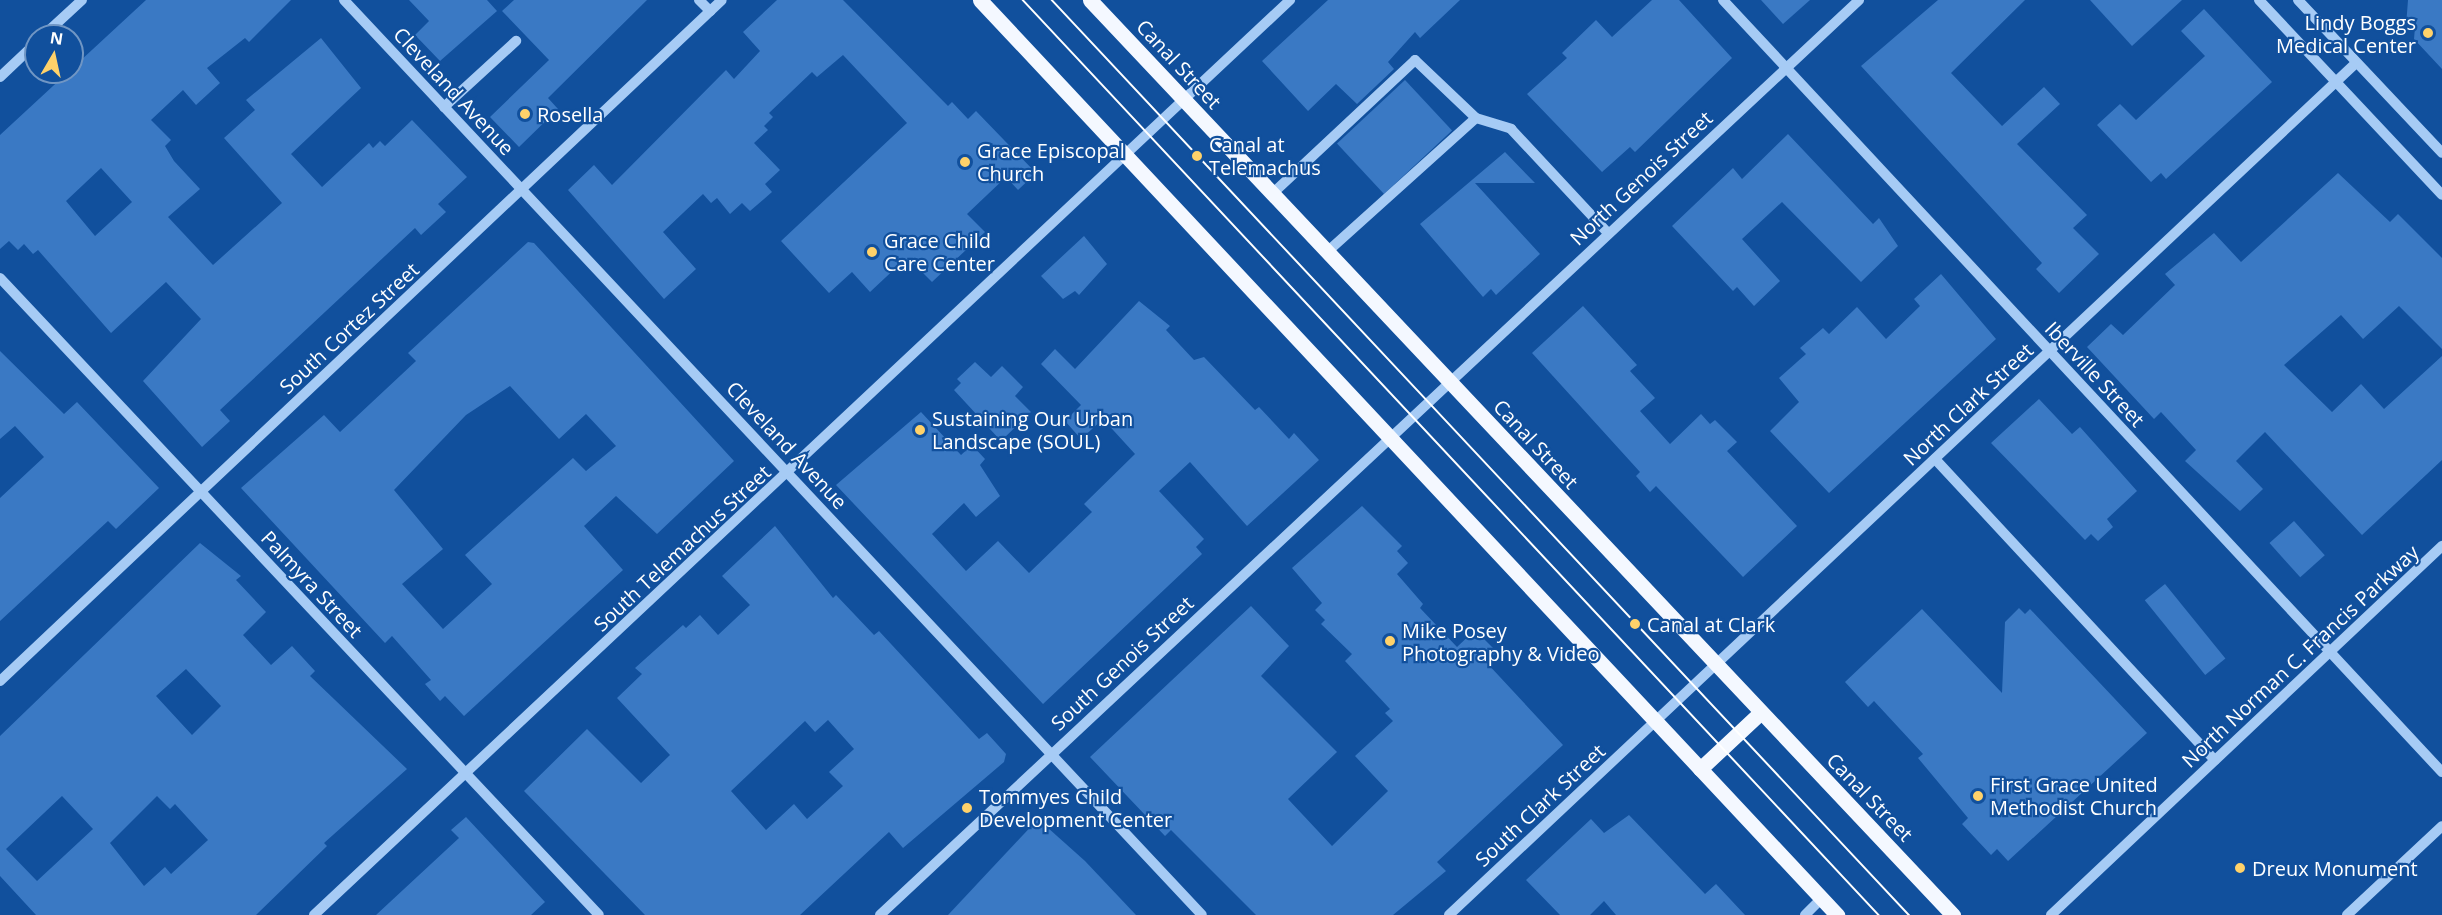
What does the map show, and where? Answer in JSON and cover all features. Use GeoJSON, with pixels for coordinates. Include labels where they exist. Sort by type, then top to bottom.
{"type":"FeatureCollection","features":[{"type":"Feature","properties":{"kind":"main road"},"geometry":{"type":"LineString","coordinates":[[980,0],[1837,915]]}},
{"type":"Feature","properties":{"kind":"main road","name":"Canal Street"},"geometry":{"type":"LineString","coordinates":[[1090,0],[1760,713],[1953,915]]}},
{"type":"Feature","properties":{"kind":"main road"},"geometry":{"type":"LineString","coordinates":[[1700,769],[1760,713]]}},
{"type":"Feature","properties":{"kind":"street"},"geometry":{"type":"LineString","coordinates":[[56,24],[82,0]]}},
{"type":"Feature","properties":{"kind":"street","name":"Cleveland Avenue"},"geometry":{"type":"LineString","coordinates":[[344,0],[1202,915]]}},
{"type":"Feature","properties":{"kind":"street"},"geometry":{"type":"LineString","coordinates":[[699,0],[710,11]]}},
{"type":"Feature","properties":{"kind":"street","name":"South Cortez Street"},"geometry":{"type":"LineString","coordinates":[[0,681],[722,0]]}},
{"type":"Feature","properties":{"kind":"street","name":"South Telemachus Street"},"geometry":{"type":"LineString","coordinates":[[314,915],[788,474],[1290,0]]}},
{"type":"Feature","properties":{"kind":"street","name":"Iberville Street"},"geometry":{"type":"LineString","coordinates":[[1723,0],[2442,772]]}},
{"type":"Feature","properties":{"kind":"street","name":"North Genois Street"},"geometry":{"type":"LineString","coordinates":[[1388,438],[1859,0]]}},
{"type":"Feature","properties":{"kind":"street"},"geometry":{"type":"LineString","coordinates":[[2259,0],[2442,195]]}},
{"type":"Feature","properties":{"kind":"street"},"geometry":{"type":"LineString","coordinates":[[2298,0],[2442,153]]}},
{"type":"Feature","properties":{"kind":"street"},"geometry":{"type":"LineString","coordinates":[[444,107],[516,41]]}},
{"type":"Feature","properties":{"kind":"street"},"geometry":{"type":"LineString","coordinates":[[0,77],[24,54]]}},
{"type":"Feature","properties":{"kind":"street"},"geometry":{"type":"LineString","coordinates":[[1272,194],[1415,60],[1476,118],[1511,129],[1608,233]]}},
{"type":"Feature","properties":{"kind":"street","name":"North Clark Street"},"geometry":{"type":"LineString","coordinates":[[1654,721],[2050,353],[2356,63]]}},
{"type":"Feature","properties":{"kind":"street"},"geometry":{"type":"LineString","coordinates":[[1327,252],[1476,118]]}},
{"type":"Feature","properties":{"kind":"street","name":"Palmyra Street"},"geometry":{"type":"LineString","coordinates":[[0,278],[599,915]]}},
{"type":"Feature","properties":{"kind":"street","name":"South Genois Street"},"geometry":{"type":"LineString","coordinates":[[880,915],[1388,438]]}},
{"type":"Feature","properties":{"kind":"street"},"geometry":{"type":"LineString","coordinates":[[1935,459],[2215,760]]}},
{"type":"Feature","properties":{"kind":"street","name":"North Norman C. Francis Parkway"},"geometry":{"type":"LineString","coordinates":[[2051,915],[2442,546]]}},
{"type":"Feature","properties":{"kind":"street","name":"South Clark Street"},"geometry":{"type":"LineString","coordinates":[[1449,915],[1654,721]]}},
{"type":"Feature","properties":{"kind":"street"},"geometry":{"type":"LineString","coordinates":[[2347,915],[2442,826]]}},
{"type":"Feature","properties":{"kind":"street"},"geometry":{"type":"LineString","coordinates":[[1805,915],[1821,899]]}},
{"type":"Feature","properties":{"kind":"building"},"geometry":{"type":"Polygon","coordinates":[[[146,0],[291,0],[249,42],[245,38],[207,68],[220,83],[196,105],[183,90],[151,120],[171,140],[165,146],[174,161],[200,189],[168,217],[213,265],[282,203],[224,138],[255,110],[246,100],[321,38],[361,88],[291,154],[322,187],[369,143],[373,148],[380,141],[385,146],[412,120],[467,177],[438,204],[446,212],[421,235],[415,228],[220,410],[230,421],[202,447],[143,381],[201,319],[166,282],[111,333],[38,250],[33,254],[24,244],[18,250],[9,241],[0,249],[0,135],[55,84],[84,84],[84,57],[146,0]],[[101,168],[66,201],[95,236],[132,202],[101,168]]]}},
{"type":"Feature","properties":{"kind":"building"},"geometry":{"type":"Polygon","coordinates":[[[409,0],[487,0],[497,11],[440,61],[415,35],[429,21],[409,0]]]}},
{"type":"Feature","properties":{"kind":"building"},"geometry":{"type":"Polygon","coordinates":[[[514,0],[647,0],[548,98],[558,109],[519,147],[490,117],[549,60],[502,11],[514,0]]]}},
{"type":"Feature","properties":{"kind":"building"},"geometry":{"type":"Polygon","coordinates":[[[777,0],[843,0],[948,106],[952,102],[968,119],[976,111],[1036,173],[1018,190],[1006,177],[967,214],[985,232],[932,282],[911,261],[905,267],[901,263],[870,292],[852,272],[829,293],[781,241],[907,123],[843,55],[817,77],[812,72],[769,113],[773,117],[764,126],[768,130],[754,143],[780,170],[765,184],[772,192],[750,211],[742,203],[730,214],[717,198],[711,203],[703,194],[663,232],[696,269],[664,299],[568,190],[594,165],[612,185],[726,70],[734,79],[760,51],[743,32],[777,0]]]}},
{"type":"Feature","properties":{"kind":"building"},"geometry":{"type":"Polygon","coordinates":[[[1328,0],[1460,0],[1420,38],[1415,32],[1388,62],[1394,69],[1357,104],[1336,84],[1308,111],[1262,61],[1328,0]]]}},
{"type":"Feature","properties":{"kind":"building"},"geometry":{"type":"Polygon","coordinates":[[[1652,0],[1679,0],[1732,58],[1635,152],[1630,147],[1602,172],[1527,94],[1567,58],[1562,53],[1596,20],[1612,37],[1652,0]]]}},
{"type":"Feature","properties":{"kind":"building"},"geometry":{"type":"Polygon","coordinates":[[[1761,0],[1810,0],[1783,24],[1761,0]]]}},
{"type":"Feature","properties":{"kind":"building"},"geometry":{"type":"Polygon","coordinates":[[[1938,0],[2025,0],[1951,73],[2002,126],[2044,87],[2060,104],[2017,144],[2087,215],[2073,228],[2099,254],[2059,293],[2036,269],[2042,263],[1861,66],[1938,0]]]}},
{"type":"Feature","properties":{"kind":"building"},"geometry":{"type":"Polygon","coordinates":[[[2090,0],[2182,0],[2132,46],[2090,0]]]}},
{"type":"Feature","properties":{"kind":"building","name":"Lindy Boggs Medical Center"},"geometry":{"type":"Polygon","coordinates":[[[2408,0],[2442,0],[2442,69],[2414,39],[2415,27],[2406,26],[2408,0]]]}},
{"type":"Feature","properties":{"kind":"building"},"geometry":{"type":"Polygon","coordinates":[[[2204,9],[2272,82],[2166,179],[2161,173],[2151,182],[2097,125],[2120,104],[2136,120],[2205,56],[2181,31],[2204,9]]]}},
{"type":"Feature","properties":{"kind":"building"},"geometry":{"type":"Polygon","coordinates":[[[1405,80],[1452,130],[1384,194],[1337,143],[1405,80]]]}},
{"type":"Feature","properties":{"kind":"building"},"geometry":{"type":"Polygon","coordinates":[[[1788,134],[1873,224],[1879,218],[1898,246],[1861,282],[1782,202],[1742,239],[1780,281],[1754,306],[1737,287],[1733,291],[1672,226],[1733,168],[1742,179],[1788,134]]]}},
{"type":"Feature","properties":{"kind":"building"},"geometry":{"type":"Polygon","coordinates":[[[1505,152],[1535,183],[1475,183],[1540,254],[1496,295],[1491,289],[1483,297],[1420,224],[1505,152]]]}},
{"type":"Feature","properties":{"kind":"building"},"geometry":{"type":"Polygon","coordinates":[[[2338,173],[2390,222],[2398,214],[2442,258],[2442,349],[2399,306],[2363,339],[2341,315],[2284,365],[2332,412],[2361,384],[2384,409],[2442,356],[2442,460],[2362,535],[2265,432],[2236,461],[2263,489],[2240,511],[2185,461],[2196,450],[2161,412],[2154,419],[2087,347],[2111,324],[2123,335],[2175,285],[2165,274],[2214,233],[2241,262],[2338,173]]]}},
{"type":"Feature","properties":{"kind":"building"},"geometry":{"type":"Polygon","coordinates":[[[1084,236],[1107,264],[1079,295],[1075,291],[1063,299],[1041,276],[1084,236]]]}},
{"type":"Feature","properties":{"kind":"building"},"geometry":{"type":"Polygon","coordinates":[[[528,242],[534,243],[734,461],[657,534],[616,496],[584,526],[623,570],[464,716],[445,696],[440,701],[425,684],[431,680],[392,636],[385,643],[241,488],[324,415],[340,432],[416,361],[408,353],[528,242]],[[510,386],[466,415],[394,490],[443,549],[402,584],[443,629],[492,584],[465,555],[573,458],[586,471],[616,446],[586,414],[559,439],[510,386]]]}},
{"type":"Feature","properties":{"kind":"building"},"geometry":{"type":"Polygon","coordinates":[[[1941,274],[1996,339],[1829,493],[1770,431],[1799,402],[1779,378],[1806,354],[1800,348],[1823,328],[1829,334],[1857,307],[1886,339],[1920,306],[1914,299],[1941,274]]]}},
{"type":"Feature","properties":{"kind":"building"},"geometry":{"type":"Polygon","coordinates":[[[1139,301],[1170,326],[1166,330],[1194,360],[1204,357],[1255,410],[1259,407],[1289,439],[1294,433],[1319,460],[1247,526],[1190,462],[1159,491],[1204,539],[1196,547],[1202,554],[1043,704],[836,485],[921,412],[961,455],[972,445],[985,459],[980,465],[1000,496],[976,517],[964,503],[932,534],[966,571],[998,541],[1029,573],[1092,512],[1084,504],[1135,454],[1103,419],[1081,439],[1065,421],[1081,405],[1041,364],[1055,349],[1075,369],[1139,301]]]}},
{"type":"Feature","properties":{"kind":"building"},"geometry":{"type":"Polygon","coordinates":[[[1583,306],[1637,365],[1630,371],[1655,398],[1640,411],[1670,444],[1701,414],[1710,424],[1715,420],[1737,442],[1727,451],[1797,526],[1743,577],[1656,486],[1650,492],[1636,476],[1640,472],[1532,353],[1583,306]]]}},
{"type":"Feature","properties":{"kind":"building"},"geometry":{"type":"Polygon","coordinates":[[[0,351],[64,414],[77,402],[159,488],[116,529],[108,521],[0,621],[0,498],[44,457],[15,426],[0,439],[0,351]]]}},
{"type":"Feature","properties":{"kind":"building"},"geometry":{"type":"Polygon","coordinates":[[[975,362],[991,377],[1002,366],[1023,387],[1015,396],[1031,412],[1001,441],[954,390],[961,383],[957,379],[975,362]]]}},
{"type":"Feature","properties":{"kind":"building"},"geometry":{"type":"Polygon","coordinates":[[[2039,399],[2072,434],[2080,427],[2137,491],[2107,519],[2113,527],[2098,541],[2091,534],[2085,540],[1991,443],[2039,399]]]}},
{"type":"Feature","properties":{"kind":"building"},"geometry":{"type":"Polygon","coordinates":[[[1362,506],[1402,546],[1397,551],[1408,563],[1397,574],[1423,604],[1420,608],[1457,647],[1475,630],[1497,652],[1486,662],[1563,745],[1437,862],[1446,871],[1393,915],[1256,915],[1171,830],[1165,836],[1090,757],[1251,606],[1289,646],[1261,676],[1337,752],[1288,799],[1332,846],[1388,791],[1355,756],[1393,721],[1385,713],[1390,709],[1345,661],[1352,654],[1321,624],[1325,620],[1315,610],[1322,603],[1292,568],[1362,506]]]}},
{"type":"Feature","properties":{"kind":"building"},"geometry":{"type":"Polygon","coordinates":[[[2294,521],[2325,555],[2300,577],[2269,543],[2294,521]]]}},
{"type":"Feature","properties":{"kind":"building"},"geometry":{"type":"Polygon","coordinates":[[[775,526],[833,598],[836,595],[874,635],[879,631],[979,739],[987,733],[1006,754],[1004,762],[903,848],[889,832],[800,915],[645,915],[524,791],[587,729],[641,783],[670,755],[617,698],[642,674],[635,668],[683,625],[686,628],[700,615],[718,635],[750,605],[722,576],[775,526]],[[828,720],[815,732],[805,721],[731,791],[766,830],[794,804],[807,819],[843,786],[829,772],[854,749],[828,720]]]}},
{"type":"Feature","properties":{"kind":"building"},"geometry":{"type":"Polygon","coordinates":[[[200,543],[241,576],[236,580],[266,612],[243,635],[271,665],[292,646],[315,671],[310,676],[407,769],[324,843],[327,846],[256,915],[36,915],[0,876],[0,736],[200,543]],[[186,669],[156,696],[192,735],[221,706],[186,669]],[[62,796],[6,849],[37,881],[93,829],[62,796]],[[157,796],[110,843],[144,886],[165,867],[171,874],[208,840],[175,804],[170,809],[157,796]]]}},
{"type":"Feature","properties":{"kind":"building"},"geometry":{"type":"Polygon","coordinates":[[[2165,584],[2225,659],[2205,675],[2145,600],[2165,584]]]}},
{"type":"Feature","properties":{"kind":"building"},"geometry":{"type":"Polygon","coordinates":[[[2019,608],[2025,614],[2030,609],[2147,733],[2008,861],[1997,849],[1991,855],[1962,824],[1968,818],[1918,758],[1923,754],[1874,701],[1868,707],[1845,682],[1922,609],[2002,693],[2005,622],[2019,608]]]}},
{"type":"Feature","properties":{"kind":"building"},"geometry":{"type":"Polygon","coordinates":[[[1629,815],[1705,894],[1716,884],[1745,915],[1616,915],[1604,901],[1590,915],[1560,915],[1526,880],[1591,819],[1604,833],[1629,815]]]}},
{"type":"Feature","properties":{"kind":"building"},"geometry":{"type":"Polygon","coordinates":[[[466,817],[545,902],[531,915],[376,915],[459,838],[451,830],[466,817]]]}},
{"type":"Feature","properties":{"kind":"building"},"geometry":{"type":"Polygon","coordinates":[[[1038,819],[1085,861],[1136,915],[948,915],[1038,819]]]}},
{"type":"Feature","properties":{"kind":"tram line"},"geometry":{"type":"LineString","coordinates":[[1023,0],[1879,915]]}},
{"type":"Feature","properties":{"kind":"tram line"},"geometry":{"type":"LineString","coordinates":[[1052,0],[1909,915]]}},
{"type":"Feature","properties":{"kind":"place","name":"Lindy Boggs Medical Center"},"geometry":{"type":"Point","coordinates":[2428,33]}},
{"type":"Feature","properties":{"kind":"place","name":"Rosella"},"geometry":{"type":"Point","coordinates":[525,114]}},
{"type":"Feature","properties":{"kind":"place","name":"Canal at Telemachus"},"geometry":{"type":"Point","coordinates":[1197,156]}},
{"type":"Feature","properties":{"kind":"place","name":"Grace Episcopal Church"},"geometry":{"type":"Point","coordinates":[965,162]}},
{"type":"Feature","properties":{"kind":"place","name":"Grace Child Care Center"},"geometry":{"type":"Point","coordinates":[872,252]}},
{"type":"Feature","properties":{"kind":"place","name":"Sustaining Our Urban Landscape (SOUL)"},"geometry":{"type":"Point","coordinates":[920,430]}},
{"type":"Feature","properties":{"kind":"place","name":"Canal at Clark"},"geometry":{"type":"Point","coordinates":[1635,624]}},
{"type":"Feature","properties":{"kind":"place","name":"Mike Posey Photography & Video"},"geometry":{"type":"Point","coordinates":[1390,641]}},
{"type":"Feature","properties":{"kind":"place","name":"First Grace United Methodist Church"},"geometry":{"type":"Point","coordinates":[1978,796]}},
{"type":"Feature","properties":{"kind":"place","name":"Tommyes Child Development Center"},"geometry":{"type":"Point","coordinates":[967,808]}},
{"type":"Feature","properties":{"kind":"place","name":"Dreux Monument"},"geometry":{"type":"Point","coordinates":[2240,868]}}]}
